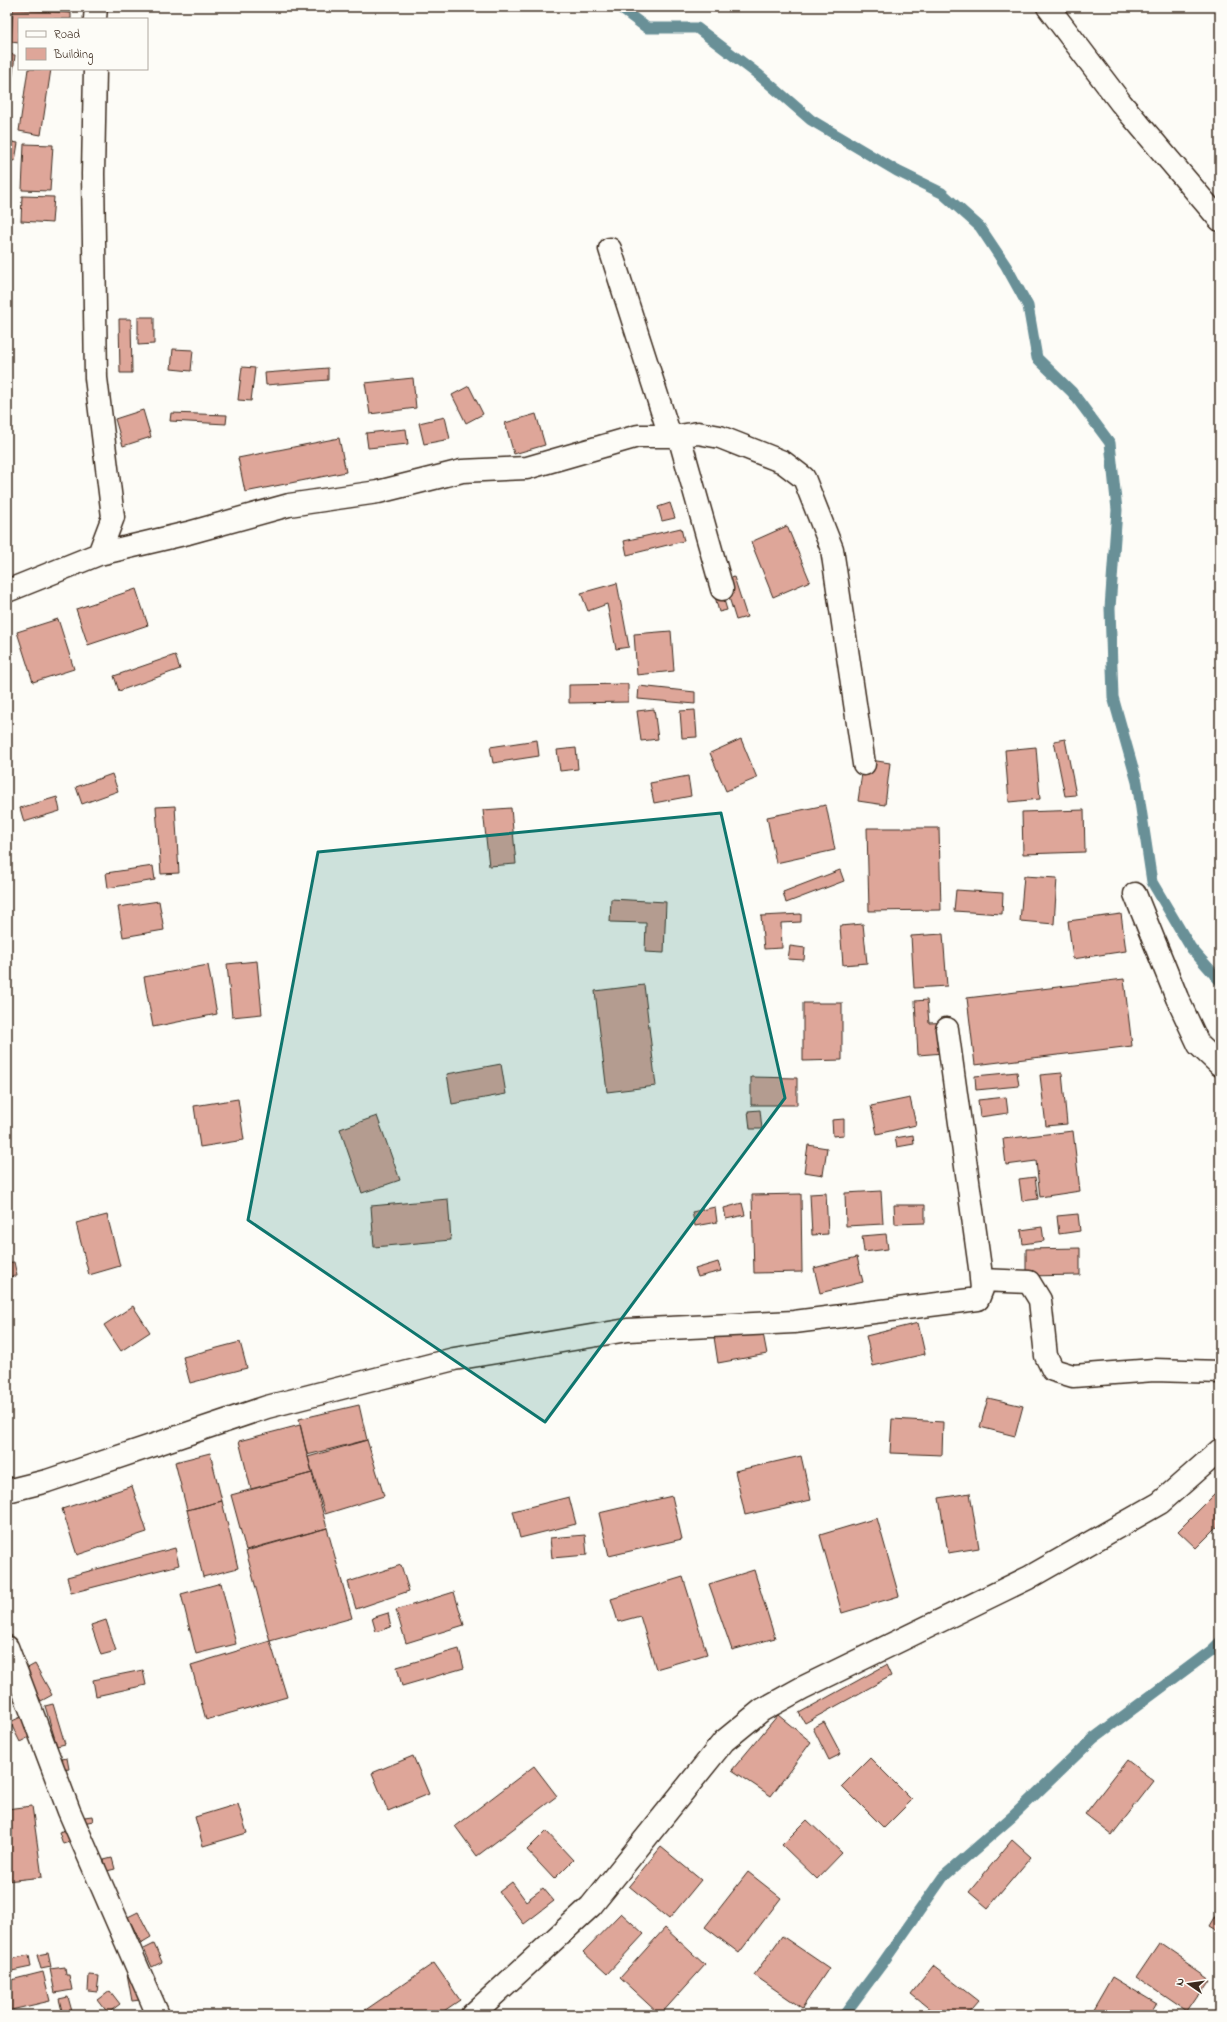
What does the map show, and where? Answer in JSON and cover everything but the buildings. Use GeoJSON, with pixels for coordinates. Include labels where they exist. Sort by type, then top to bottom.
{"type":"FeatureCollection","features":[{"type":"Feature","properties":{"kind":"street"},"geometry":{"type":"LineString","coordinates":[[95,18],[96,7]]}},
{"type":"Feature","properties":{"kind":"street"},"geometry":{"type":"LineString","coordinates":[[1048,7],[1121,103],[1220,220]]}},
{"type":"Feature","properties":{"kind":"street"},"geometry":{"type":"LineString","coordinates":[[95,70],[93,174],[96,378],[113,517],[99,554]]}},
{"type":"Feature","properties":{"kind":"street"},"geometry":{"type":"LineString","coordinates":[[610,249],[674,436],[722,589]]}},
{"type":"Feature","properties":{"kind":"street"},"geometry":{"type":"LineString","coordinates":[[7,590],[99,554],[188,533],[289,505],[378,492],[462,471],[527,468],[638,436],[674,436],[698,432],[726,439],[783,462],[804,478],[832,549],[864,764]]}},
{"type":"Feature","properties":{"kind":"street"},"geometry":{"type":"LineString","coordinates":[[1136,894],[1177,998],[1199,1045],[1220,1065]]}},
{"type":"Feature","properties":{"kind":"street"},"geometry":{"type":"LineString","coordinates":[[7,1491],[47,1481],[267,1407],[454,1359],[627,1330],[794,1322],[978,1299],[982,1289],[981,1280],[947,1029]]}},
{"type":"Feature","properties":{"kind":"street"},"geometry":{"type":"LineString","coordinates":[[981,1280],[1029,1282],[1040,1300],[1046,1356],[1053,1370],[1073,1376],[1154,1370],[1220,1372]]}},
{"type":"Feature","properties":{"kind":"street"},"geometry":{"type":"LineString","coordinates":[[472,2015],[591,1906],[724,1741],[762,1710],[802,1688],[1028,1578],[1160,1503],[1220,1450]]}},
{"type":"Feature","properties":{"kind":"street"},"geometry":{"type":"LineString","coordinates":[[7,1647],[68,1811],[158,2015]]}},
{"type":"Feature","properties":{"kind":"street"},"geometry":{"type":"LineString","coordinates":[[490,2015],[495,1994]]}},
{"type":"Feature","properties":{"kind":"highlighted area"},"geometry":{"type":"Polygon","coordinates":[[[721,813],[785,1098],[545,1422],[248,1220],[318,852],[721,813]]]}},
{"type":"Feature","properties":{"kind":"waterway"},"geometry":{"type":"LineString","coordinates":[[619,7],[647,28],[697,28],[759,75],[811,120],[897,171],[942,193],[980,227],[1006,266],[1028,306],[1037,358],[1072,392],[1110,443],[1117,510],[1110,608],[1113,697],[1137,782],[1152,882],[1191,948],[1220,981]]}},
{"type":"Feature","properties":{"kind":"waterway"},"geometry":{"type":"LineString","coordinates":[[844,2015],[943,1877],[1013,1816],[1094,1738],[1212,1650],[1220,1642]]}}]}
